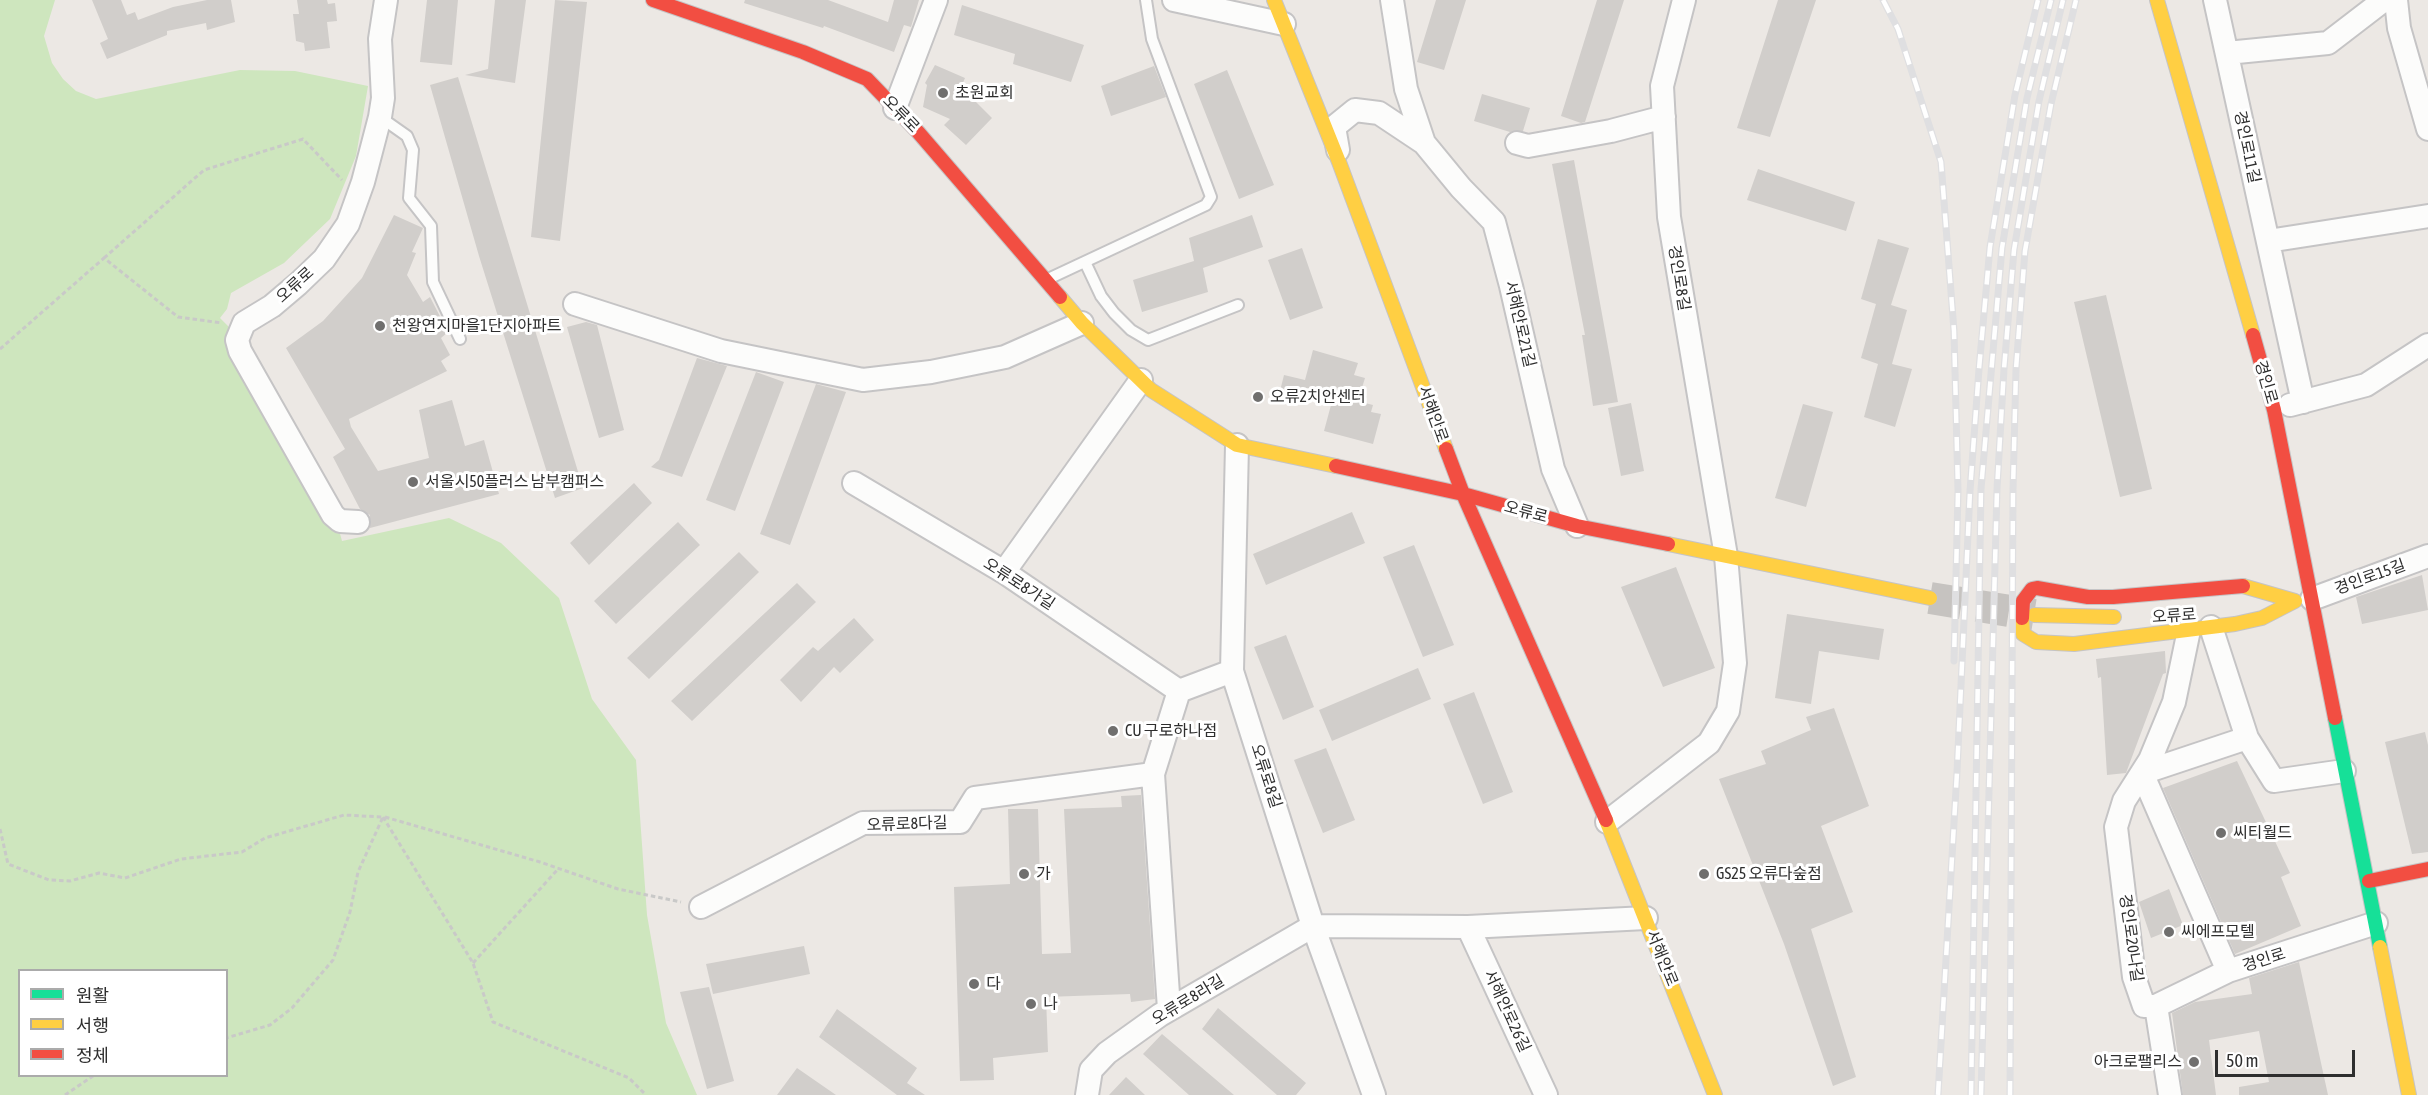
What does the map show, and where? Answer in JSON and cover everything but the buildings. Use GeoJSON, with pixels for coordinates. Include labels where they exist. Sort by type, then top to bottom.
{"type":"FeatureCollection","features":[{"type":"Feature","properties":{"kind":"main road","name":"오류로"},"geometry":{"type":"LineString","coordinates":[[653,0],[803,52],[867,79],[1048,279],[1082,323],[1151,390],[1237,445],[1463,494],[1577,526],[1930,598]]}},
{"type":"Feature","properties":{"kind":"main road","name":"서해안로"},"geometry":{"type":"LineString","coordinates":[[1274,0],[1340,162],[1463,494],[1607,822],[1715,1095]]}},
{"type":"Feature","properties":{"kind":"main road","name":"경인로"},"geometry":{"type":"LineString","coordinates":[[2157,0],[2274,410],[2304,600],[2369,881],[2409,1095]]}},
{"type":"Feature","properties":{"kind":"main road"},"geometry":{"type":"LineString","coordinates":[[2243,586],[2304,600],[2074,644],[2036,642],[2023,634],[2023,601],[2032,589],[2037,588],[2088,597],[2113,597],[2243,586]]}},
{"type":"Feature","properties":{"kind":"main road"},"geometry":{"type":"LineString","coordinates":[[2209,619],[2262,618],[2304,600]]}},
{"type":"Feature","properties":{"kind":"main road","name":"오류로"},"geometry":{"type":"LineString","coordinates":[[2034,615],[2128,617]]}},
{"type":"Feature","properties":{"kind":"main road"},"geometry":{"type":"LineString","coordinates":[[2369,881],[2428,869]]}},
{"type":"Feature","properties":{"kind":"street","name":"오류로"},"geometry":{"type":"LineString","coordinates":[[242,326],[272,306],[324,259],[348,224],[380,117],[383,98],[380,39],[386,0]]}},
{"type":"Feature","properties":{"kind":"street"},"geometry":{"type":"LineString","coordinates":[[895,108],[936,0]]}},
{"type":"Feature","properties":{"kind":"street"},"geometry":{"type":"LineString","coordinates":[[1173,0],[1284,24]]}},
{"type":"Feature","properties":{"kind":"street","name":"서해안로21길"},"geometry":{"type":"LineString","coordinates":[[1392,0],[1406,89],[1424,142]]}},
{"type":"Feature","properties":{"kind":"street","name":"경인로8길"},"geometry":{"type":"LineString","coordinates":[[1684,0],[1662,86],[1669,217],[1726,556]]}},
{"type":"Feature","properties":{"kind":"street","name":"경인로11길"},"geometry":{"type":"LineString","coordinates":[[2215,0],[2303,402]]}},
{"type":"Feature","properties":{"kind":"street"},"geometry":{"type":"LineString","coordinates":[[2227,53],[2328,44],[2384,0]]}},
{"type":"Feature","properties":{"kind":"street"},"geometry":{"type":"LineString","coordinates":[[2396,0],[2400,28],[2428,129]]}},
{"type":"Feature","properties":{"kind":"street","name":"서해안로21길"},"geometry":{"type":"LineString","coordinates":[[1340,162],[1334,127],[1355,110],[1379,113],[1424,142],[1461,188],[1494,222],[1553,468],[1577,526]]}},
{"type":"Feature","properties":{"kind":"street"},"geometry":{"type":"LineString","coordinates":[[1517,144],[1528,146],[1611,131],[1664,117]]}},
{"type":"Feature","properties":{"kind":"street"},"geometry":{"type":"LineString","coordinates":[[2268,241],[2428,216]]}},
{"type":"Feature","properties":{"kind":"street"},"geometry":{"type":"LineString","coordinates":[[575,304],[722,351],[863,380],[931,372],[1005,357],[1082,323]]}},
{"type":"Feature","properties":{"kind":"street"},"geometry":{"type":"LineString","coordinates":[[242,326],[237,340],[240,351],[333,515],[340,521],[358,522]]}},
{"type":"Feature","properties":{"kind":"street"},"geometry":{"type":"LineString","coordinates":[[2274,410],[2366,385],[2428,345]]}},
{"type":"Feature","properties":{"kind":"street"},"geometry":{"type":"LineString","coordinates":[[1004,572],[1141,380]]}},
{"type":"Feature","properties":{"kind":"street","name":"오류로8길"},"geometry":{"type":"LineString","coordinates":[[1237,445],[1232,671],[1313,926],[1374,1095]]}},
{"type":"Feature","properties":{"kind":"street","name":"오류로8가길"},"geometry":{"type":"LineString","coordinates":[[854,483],[1004,572],[1179,691]]}},
{"type":"Feature","properties":{"kind":"street"},"geometry":{"type":"LineString","coordinates":[[1607,822],[1709,743],[1728,711],[1735,663],[1726,556]]}},
{"type":"Feature","properties":{"kind":"street","name":"경인로15길"},"geometry":{"type":"LineString","coordinates":[[2304,600],[2428,556]]}},
{"type":"Feature","properties":{"kind":"street"},"geometry":{"type":"LineString","coordinates":[[2209,619],[2247,738],[2274,781],[2344,771]]}},
{"type":"Feature","properties":{"kind":"street","name":"경인로20나길"},"geometry":{"type":"LineString","coordinates":[[2156,1006],[2144,1006],[2134,977],[2116,827],[2124,801],[2150,760],[2209,619]]}},
{"type":"Feature","properties":{"kind":"street"},"geometry":{"type":"LineString","coordinates":[[1169,1010],[1154,774],[1179,691],[1232,671]]}},
{"type":"Feature","properties":{"kind":"street"},"geometry":{"type":"LineString","coordinates":[[2228,972],[2142,774],[2247,738]]}},
{"type":"Feature","properties":{"kind":"street","name":"오류로8다길"},"geometry":{"type":"LineString","coordinates":[[701,907],[863,823],[960,822],[975,798],[1154,774]]}},
{"type":"Feature","properties":{"kind":"street"},"geometry":{"type":"LineString","coordinates":[[1313,926],[1468,927],[1646,918]]}},
{"type":"Feature","properties":{"kind":"street","name":"경인로"},"geometry":{"type":"LineString","coordinates":[[2156,1006],[2228,972],[2376,923]]}},
{"type":"Feature","properties":{"kind":"street","name":"오류로8라길"},"geometry":{"type":"LineString","coordinates":[[1087,1095],[1091,1070],[1107,1053],[1169,1010],[1313,926]]}},
{"type":"Feature","properties":{"kind":"street","name":"서해안로26길"},"geometry":{"type":"LineString","coordinates":[[1468,927],[1546,1095]]}},
{"type":"Feature","properties":{"kind":"street"},"geometry":{"type":"LineString","coordinates":[[2156,1006],[2170,1095]]}},
{"type":"Feature","properties":{"kind":"lane"},"geometry":{"type":"LineString","coordinates":[[1048,279],[1206,205],[1211,197],[1152,39],[1146,0]]}},
{"type":"Feature","properties":{"kind":"lane"},"geometry":{"type":"LineString","coordinates":[[380,117],[401,129],[413,150],[409,198],[431,226],[434,282],[460,339]]}},
{"type":"Feature","properties":{"kind":"lane"},"geometry":{"type":"LineString","coordinates":[[1085,262],[1101,296],[1114,313],[1131,330],[1149,340],[1238,305]]}},
{"type":"Feature","properties":{"kind":"path"},"geometry":{"type":"LineString","coordinates":[[0,349],[204,170],[303,139],[358,196]]}},
{"type":"Feature","properties":{"kind":"path"},"geometry":{"type":"LineString","coordinates":[[104,258],[178,317],[242,326]]}},
{"type":"Feature","properties":{"kind":"path"},"geometry":{"type":"LineString","coordinates":[[0,829],[8,864],[50,880],[70,881],[99,873],[125,878],[181,859],[242,852],[265,838],[344,815],[383,817],[559,868],[618,889],[701,907]]}},
{"type":"Feature","properties":{"kind":"path"},"geometry":{"type":"LineString","coordinates":[[383,817],[473,963],[493,1022],[629,1078],[646,1095]]}},
{"type":"Feature","properties":{"kind":"path"},"geometry":{"type":"LineString","coordinates":[[228,1037],[270,1025],[292,1008],[333,960],[350,912],[358,872],[383,817]]}},
{"type":"Feature","properties":{"kind":"path"},"geometry":{"type":"LineString","coordinates":[[473,963],[559,868]]}},
{"type":"Feature","properties":{"kind":"path"},"geometry":{"type":"LineString","coordinates":[[65,1095],[92,1077]]}},
{"type":"Feature","properties":{"kind":"green space"},"geometry":{"type":"Polygon","coordinates":[[[0,0],[55,0],[44,36],[52,63],[63,79],[76,91],[96,99],[240,70],[295,71],[368,86],[356,156],[330,219],[284,263],[231,293],[227,309],[220,318],[232,330],[339,530],[342,541],[449,518],[501,543],[559,598],[592,699],[636,760],[647,915],[666,1023],[697,1095],[0,1095],[0,0]]]}},
{"type":"Feature","properties":{"kind":"tunnel"},"geometry":{"type":"LineString","coordinates":[[1930,598],[2034,615]]}},
{"type":"Feature","properties":{"kind":"railway"},"geometry":{"type":"LineString","coordinates":[[1883,0],[1898,29],[1941,162],[1954,331],[1958,491],[1954,661]]}},
{"type":"Feature","properties":{"kind":"railway"},"geometry":{"type":"LineString","coordinates":[[1938,1095],[1957,772],[1970,491],[1990,247],[2015,95],[2038,0]]}},
{"type":"Feature","properties":{"kind":"railway"},"geometry":{"type":"LineString","coordinates":[[1971,1095],[1981,489],[2002,248],[2027,98],[2051,0]]}},
{"type":"Feature","properties":{"kind":"railway"},"geometry":{"type":"LineString","coordinates":[[1981,1095],[1997,489],[2004,369],[2014,250],[2039,101],[2063,0]]}},
{"type":"Feature","properties":{"kind":"railway"},"geometry":{"type":"LineString","coordinates":[[2010,1095],[2013,490],[2016,369],[2025,251],[2051,104],[2076,0]]}},
{"type":"Feature","properties":{"kind":"traffic: fast"},"geometry":{"type":"LineString","coordinates":[[2335,718],[2380,947]]}},
{"type":"Feature","properties":{"kind":"traffic: slow"},"geometry":{"type":"LineString","coordinates":[[1274,0],[1339,162],[1446,449]]}},
{"type":"Feature","properties":{"kind":"traffic: slow"},"geometry":{"type":"LineString","coordinates":[[2157,0],[2253,335]]}},
{"type":"Feature","properties":{"kind":"traffic: slow"},"geometry":{"type":"LineString","coordinates":[[1060,297],[1082,323],[1151,390],[1237,445],[1336,466]]}},
{"type":"Feature","properties":{"kind":"traffic: slow"},"geometry":{"type":"LineString","coordinates":[[1668,544],[1930,598]]}},
{"type":"Feature","properties":{"kind":"traffic: slow"},"geometry":{"type":"LineString","coordinates":[[2022,618],[2023,634],[2036,642],[2074,644],[2235,624],[2262,618],[2295,601],[2243,586]]}},
{"type":"Feature","properties":{"kind":"traffic: slow"},"geometry":{"type":"LineString","coordinates":[[2034,615],[2114,617]]}},
{"type":"Feature","properties":{"kind":"traffic: slow"},"geometry":{"type":"LineString","coordinates":[[1606,820],[1715,1095]]}},
{"type":"Feature","properties":{"kind":"traffic: slow"},"geometry":{"type":"LineString","coordinates":[[2380,947],[2409,1095]]}},
{"type":"Feature","properties":{"kind":"traffic: jam"},"geometry":{"type":"LineString","coordinates":[[653,0],[803,52],[867,79],[918,132],[1060,297]]}},
{"type":"Feature","properties":{"kind":"traffic: jam"},"geometry":{"type":"LineString","coordinates":[[2253,335],[2274,410],[2335,718]]}},
{"type":"Feature","properties":{"kind":"traffic: jam"},"geometry":{"type":"LineString","coordinates":[[1446,449],[1463,494],[1606,820]]}},
{"type":"Feature","properties":{"kind":"traffic: jam"},"geometry":{"type":"LineString","coordinates":[[1336,466],[1463,494],[1577,526],[1668,544]]}},
{"type":"Feature","properties":{"kind":"traffic: jam"},"geometry":{"type":"LineString","coordinates":[[2022,618],[2023,601],[2032,589],[2037,588],[2088,597],[2113,597],[2243,586]]}},
{"type":"Feature","properties":{"kind":"traffic: jam"},"geometry":{"type":"LineString","coordinates":[[2369,881],[2428,869]]}},
{"type":"Feature","properties":{"kind":"place","name":"초원교회"},"geometry":{"type":"Point","coordinates":[943,93]}},
{"type":"Feature","properties":{"kind":"place","name":"천왕연지마을1단지아파트"},"geometry":{"type":"Point","coordinates":[380,326]}},
{"type":"Feature","properties":{"kind":"place","name":"오류2치안센터"},"geometry":{"type":"Point","coordinates":[1258,397]}},
{"type":"Feature","properties":{"kind":"place","name":"서울시50플러스 남부캠퍼스"},"geometry":{"type":"Point","coordinates":[413,482]}},
{"type":"Feature","properties":{"kind":"place","name":"CU 구로하나점"},"geometry":{"type":"Point","coordinates":[1113,731]}},
{"type":"Feature","properties":{"kind":"place","name":"씨티월드"},"geometry":{"type":"Point","coordinates":[2221,833]}},
{"type":"Feature","properties":{"kind":"place","name":"가"},"geometry":{"type":"Point","coordinates":[1024,874]}},
{"type":"Feature","properties":{"kind":"place","name":"GS25 오류다숲점"},"geometry":{"type":"Point","coordinates":[1704,874]}},
{"type":"Feature","properties":{"kind":"place","name":"씨에프모텔"},"geometry":{"type":"Point","coordinates":[2169,932]}},
{"type":"Feature","properties":{"kind":"place","name":"다"},"geometry":{"type":"Point","coordinates":[974,984]}},
{"type":"Feature","properties":{"kind":"place","name":"나"},"geometry":{"type":"Point","coordinates":[1031,1004]}},
{"type":"Feature","properties":{"kind":"place","name":"아크로팰리스"},"geometry":{"type":"Point","coordinates":[2194,1062]}}]}
